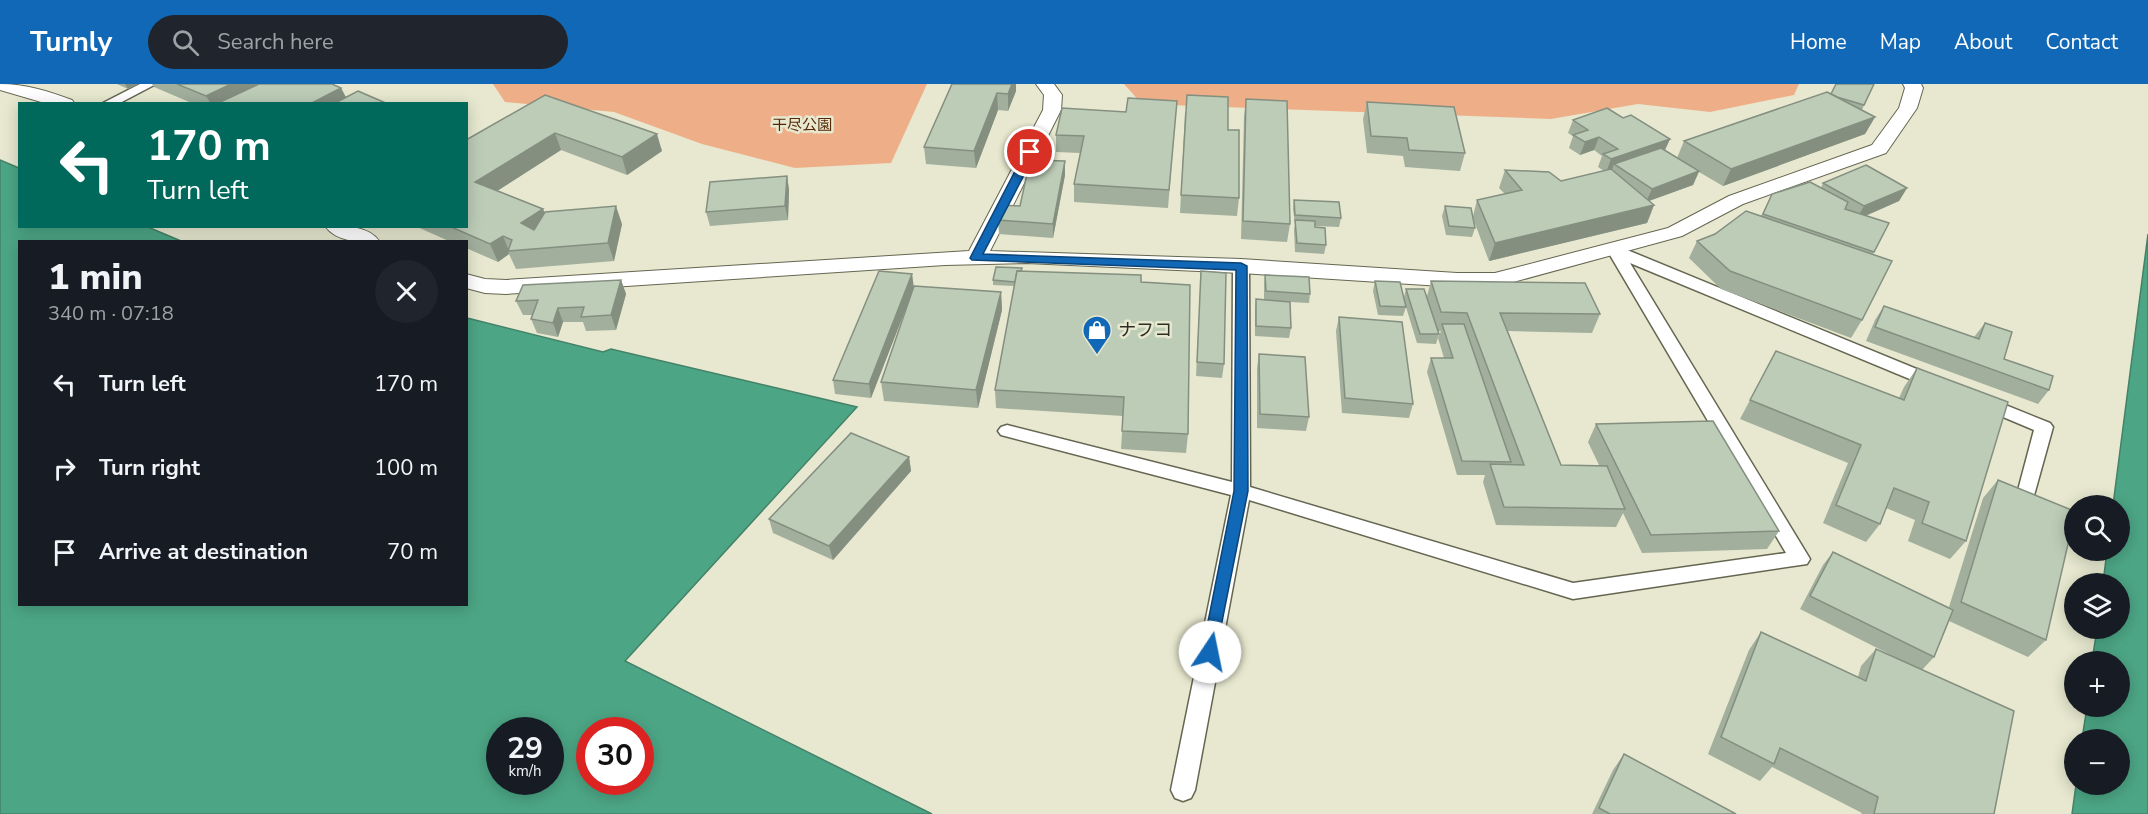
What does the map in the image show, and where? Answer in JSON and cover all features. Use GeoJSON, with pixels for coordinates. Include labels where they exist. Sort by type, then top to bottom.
{"type":"FeatureCollection","features":[{"type":"Feature","properties":{"kind":"street"},"geometry":{"type":"LineString","coordinates":[[111,102],[150,84]]}},
{"type":"Feature","properties":{"kind":"street"},"geometry":{"type":"LineString","coordinates":[[976,258],[1052,110],[1053,94],[1045,84]]}},
{"type":"Feature","properties":{"kind":"street"},"geometry":{"type":"LineString","coordinates":[[468,282],[485,286],[506,287],[869,262],[1027,257],[1241,266],[1457,280],[1496,280],[1615,250],[1675,232],[1736,200],[1879,149],[1908,108],[1914,88],[1912,84]]}},
{"type":"Feature","properties":{"kind":"street"},"geometry":{"type":"LineString","coordinates":[[0,85],[59,102]]}},
{"type":"Feature","properties":{"kind":"street"},"geometry":{"type":"LineString","coordinates":[[339,228],[366,240]]}},
{"type":"Feature","properties":{"kind":"street"},"geometry":{"type":"LineString","coordinates":[[1615,250],[1676,278],[1950,389]]}},
{"type":"Feature","properties":{"kind":"street"},"geometry":{"type":"LineString","coordinates":[[1006,431],[1241,491],[1573,591],[1800,559],[1615,250]]}},
{"type":"Feature","properties":{"kind":"street"},"geometry":{"type":"LineString","coordinates":[[1183,790],[1241,491],[1241,266]]}},
{"type":"Feature","properties":{"kind":"street"},"geometry":{"type":"LineString","coordinates":[[1972,398],[2044,426],[2026,494]]}},
{"type":"Feature","properties":{"kind":"green space","name":"干尽公園"},"geometry":{"type":"Polygon","coordinates":[[[493,84],[927,84],[891,163],[795,168],[702,144],[614,112],[505,102],[493,84]]]}},
{"type":"Feature","properties":{"kind":"green space"},"geometry":{"type":"Polygon","coordinates":[[[1124,84],[1799,84],[1794,95],[1710,112],[1638,104],[1551,119],[1142,104],[1124,84]]]}},
{"type":"Feature","properties":{"kind":"shaded area"},"geometry":{"type":"Polygon","coordinates":[[[0,160],[18,168],[18,228],[150,228],[179,240],[18,240],[18,606],[468,606],[468,318],[603,352],[611,349],[857,407],[625,661],[932,814],[0,814],[0,160]]]}},
{"type":"Feature","properties":{"kind":"shaded area"},"geometry":{"type":"Polygon","coordinates":[[[2148,234],[2148,814],[2072,814],[2075,795],[2130,795],[2130,729],[2084,729],[2085,717],[2130,717],[2130,651],[2094,651],[2095,639],[2130,639],[2130,573],[2104,573],[2106,561],[2130,561],[2130,495],[2114,495],[2148,234]]]}},
{"type":"Feature","properties":{"kind":"building"},"geometry":{"type":"Polygon","coordinates":[[[177,84],[231,84],[206,96],[177,84]]]}},
{"type":"Feature","properties":{"kind":"building"},"geometry":{"type":"Polygon","coordinates":[[[259,84],[332,84],[341,88],[314,102],[220,102],[259,84]]]}},
{"type":"Feature","properties":{"kind":"building"},"geometry":{"type":"Polygon","coordinates":[[[952,84],[1012,84],[1008,94],[997,93],[974,151],[924,147],[952,84]]]}},
{"type":"Feature","properties":{"kind":"building"},"geometry":{"type":"Polygon","coordinates":[[[1836,84],[1874,84],[1864,105],[1831,94],[1836,84]]]}},
{"type":"Feature","properties":{"kind":"building"},"geometry":{"type":"Polygon","coordinates":[[[358,91],[383,102],[337,102],[358,91]]]}},
{"type":"Feature","properties":{"kind":"building"},"geometry":{"type":"Polygon","coordinates":[[[1827,92],[1875,117],[1731,169],[1684,141],[1827,92]]]}},
{"type":"Feature","properties":{"kind":"building"},"geometry":{"type":"Polygon","coordinates":[[[545,95],[657,134],[622,157],[555,133],[475,182],[543,209],[521,223],[534,230],[545,212],[616,206],[608,243],[508,251],[512,240],[503,236],[490,244],[454,228],[468,228],[468,139],[545,95]]]}},
{"type":"Feature","properties":{"kind":"building"},"geometry":{"type":"Polygon","coordinates":[[[1187,95],[1228,97],[1228,130],[1239,130],[1239,198],[1181,195],[1187,95]]]}},
{"type":"Feature","properties":{"kind":"building"},"geometry":{"type":"Polygon","coordinates":[[[1128,98],[1177,101],[1169,190],[1074,184],[1084,136],[1056,135],[1062,108],[1126,112],[1128,98]]]}},
{"type":"Feature","properties":{"kind":"building"},"geometry":{"type":"Polygon","coordinates":[[[1246,99],[1287,101],[1290,224],[1243,221],[1246,99]]]}},
{"type":"Feature","properties":{"kind":"building"},"geometry":{"type":"Polygon","coordinates":[[[1367,102],[1454,107],[1465,153],[1409,150],[1407,138],[1371,136],[1367,102]]]}},
{"type":"Feature","properties":{"kind":"building"},"geometry":{"type":"Polygon","coordinates":[[[1607,108],[1623,118],[1631,115],[1670,139],[1611,159],[1603,154],[1618,149],[1599,137],[1585,142],[1573,135],[1588,130],[1573,120],[1607,108]]]}},
{"type":"Feature","properties":{"kind":"building"},"geometry":{"type":"Polygon","coordinates":[[[1661,148],[1699,171],[1652,189],[1614,164],[1661,148]]]}},
{"type":"Feature","properties":{"kind":"building"},"geometry":{"type":"Polygon","coordinates":[[[1030,160],[1065,161],[1053,224],[998,220],[1002,205],[1020,206],[1030,160]]]}},
{"type":"Feature","properties":{"kind":"building"},"geometry":{"type":"Polygon","coordinates":[[[1866,165],[1907,188],[1864,206],[1823,183],[1866,165]]]}},
{"type":"Feature","properties":{"kind":"building"},"geometry":{"type":"Polygon","coordinates":[[[1611,169],[1654,205],[1495,243],[1477,200],[1522,190],[1505,170],[1549,172],[1561,181],[1611,169]]]}},
{"type":"Feature","properties":{"kind":"building"},"geometry":{"type":"Polygon","coordinates":[[[787,176],[785,206],[706,212],[710,182],[787,176]]]}},
{"type":"Feature","properties":{"kind":"building"},"geometry":{"type":"Polygon","coordinates":[[[1810,182],[1848,202],[1845,209],[1889,223],[1874,252],[1763,214],[1772,194],[1810,182]]]}},
{"type":"Feature","properties":{"kind":"building"},"geometry":{"type":"Polygon","coordinates":[[[1294,200],[1339,202],[1341,218],[1295,215],[1294,200]]]}},
{"type":"Feature","properties":{"kind":"building"},"geometry":{"type":"Polygon","coordinates":[[[1445,206],[1471,208],[1475,228],[1449,226],[1445,206]]]}},
{"type":"Feature","properties":{"kind":"building"},"geometry":{"type":"Polygon","coordinates":[[[1746,211],[1892,261],[1862,320],[1730,271],[1697,241],[1715,234],[1746,211]]]}},
{"type":"Feature","properties":{"kind":"building"},"geometry":{"type":"Polygon","coordinates":[[[1295,220],[1315,221],[1315,227],[1325,228],[1326,245],[1297,243],[1295,220]]]}},
{"type":"Feature","properties":{"kind":"building"},"geometry":{"type":"Polygon","coordinates":[[[996,267],[1022,268],[1021,271],[1017,271],[1015,282],[993,280],[996,267]]]}},
{"type":"Feature","properties":{"kind":"building"},"geometry":{"type":"Polygon","coordinates":[[[879,271],[912,274],[869,384],[833,380],[879,271]]]}},
{"type":"Feature","properties":{"kind":"building","name":"ナフコ"},"geometry":{"type":"Polygon","coordinates":[[[1017,271],[1141,275],[1141,282],[1190,285],[1188,434],[1122,431],[1124,397],[995,390],[1017,271]]]}},
{"type":"Feature","properties":{"kind":"building"},"geometry":{"type":"Polygon","coordinates":[[[1201,271],[1226,273],[1224,364],[1197,362],[1201,271]]]}},
{"type":"Feature","properties":{"kind":"building"},"geometry":{"type":"Polygon","coordinates":[[[1265,275],[1309,277],[1310,294],[1266,291],[1265,275]]]}},
{"type":"Feature","properties":{"kind":"building"},"geometry":{"type":"Polygon","coordinates":[[[621,280],[611,315],[581,317],[584,307],[558,308],[553,323],[531,319],[538,300],[516,301],[523,285],[621,280]]]}},
{"type":"Feature","properties":{"kind":"building"},"geometry":{"type":"Polygon","coordinates":[[[1375,281],[1400,282],[1406,307],[1380,306],[1375,281]]]}},
{"type":"Feature","properties":{"kind":"building"},"geometry":{"type":"Polygon","coordinates":[[[1431,281],[1585,283],[1600,314],[1500,313],[1561,465],[1607,466],[1625,509],[1504,507],[1490,464],[1524,465],[1467,313],[1441,312],[1431,281]]]}},
{"type":"Feature","properties":{"kind":"building"},"geometry":{"type":"Polygon","coordinates":[[[914,286],[1001,292],[976,390],[881,382],[914,286]]]}},
{"type":"Feature","properties":{"kind":"building"},"geometry":{"type":"Polygon","coordinates":[[[1406,289],[1424,289],[1439,334],[1420,334],[1406,289]]]}},
{"type":"Feature","properties":{"kind":"building"},"geometry":{"type":"Polygon","coordinates":[[[1256,299],[1290,302],[1291,328],[1256,326],[1256,299]]]}},
{"type":"Feature","properties":{"kind":"building"},"geometry":{"type":"Polygon","coordinates":[[[1884,306],[1979,339],[1985,323],[2012,332],[2004,359],[2053,376],[2049,390],[1875,327],[1884,306]]]}},
{"type":"Feature","properties":{"kind":"building"},"geometry":{"type":"Polygon","coordinates":[[[1339,317],[1402,322],[1413,404],[1345,398],[1339,317]]]}},
{"type":"Feature","properties":{"kind":"building"},"geometry":{"type":"Polygon","coordinates":[[[1442,324],[1464,324],[1511,462],[1462,461],[1431,358],[1453,358],[1442,324]]]}},
{"type":"Feature","properties":{"kind":"building"},"geometry":{"type":"Polygon","coordinates":[[[1776,351],[1904,400],[1917,368],[2008,402],[1966,541],[1922,523],[1929,502],[1894,488],[1880,524],[1836,505],[1861,445],[1750,400],[1776,351]]]}},
{"type":"Feature","properties":{"kind":"building"},"geometry":{"type":"Polygon","coordinates":[[[1259,354],[1305,357],[1309,417],[1260,414],[1259,354]]]}},
{"type":"Feature","properties":{"kind":"building"},"geometry":{"type":"Polygon","coordinates":[[[1713,421],[1779,531],[1651,535],[1596,424],[1713,421]]]}},
{"type":"Feature","properties":{"kind":"building"},"geometry":{"type":"Polygon","coordinates":[[[851,433],[909,457],[829,546],[769,519],[851,433]]]}},
{"type":"Feature","properties":{"kind":"building"},"geometry":{"type":"Polygon","coordinates":[[[1998,480],[2064,507],[2064,561],[2046,640],[1961,602],[1998,480]]]}},
{"type":"Feature","properties":{"kind":"building"},"geometry":{"type":"Polygon","coordinates":[[[1833,552],[1953,610],[1934,657],[1810,596],[1833,552]]]}},
{"type":"Feature","properties":{"kind":"building"},"geometry":{"type":"Polygon","coordinates":[[[1761,632],[1866,681],[1876,649],[2014,711],[1994,814],[1874,814],[1878,797],[1780,748],[1774,764],[1721,737],[1761,632]]]}},
{"type":"Feature","properties":{"kind":"building"},"geometry":{"type":"Polygon","coordinates":[[[1624,754],[1736,814],[1610,814],[1599,808],[1624,754]]]}},
{"type":"Feature","properties":{"kind":"place","name":"ナフコ"},"geometry":{"type":"Point","coordinates":[1097,356]}},
{"type":"Feature","properties":{"kind":"route"},"geometry":{"type":"LineString","coordinates":[[1030,152],[976,258],[1027,257],[1241,266],[1241,491],[1210,652]]}}]}
